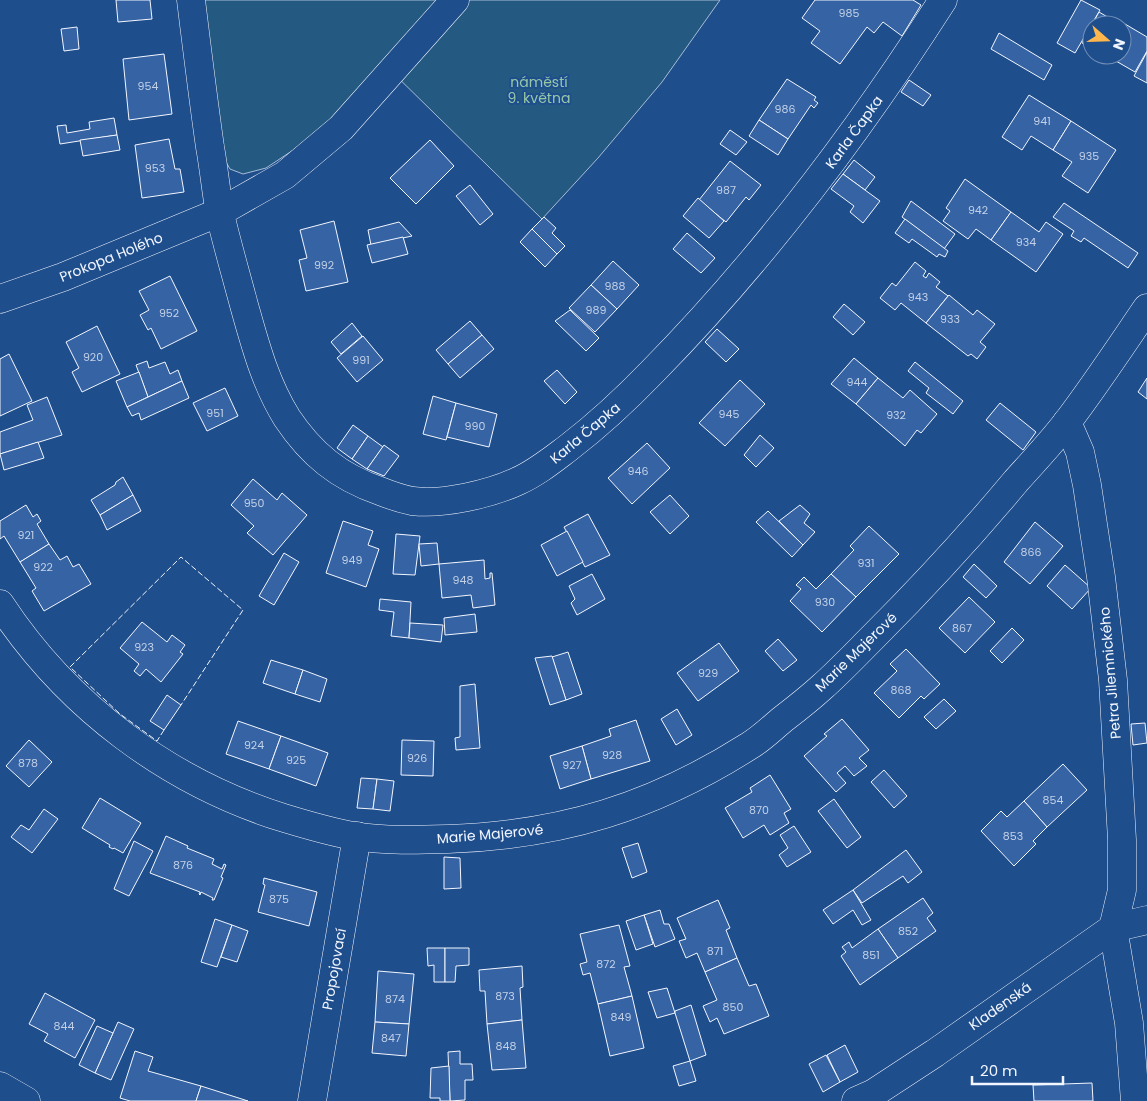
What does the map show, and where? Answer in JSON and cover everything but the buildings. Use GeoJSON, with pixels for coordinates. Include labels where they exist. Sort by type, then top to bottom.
{"type":"FeatureCollection","features":[{"type":"Feature","properties":{"kind":"street"},"geometry":{"type":"LineString","coordinates":[[191,0],[220,212],[285,175],[341,128],[455,0]]}},
{"type":"Feature","properties":{"kind":"street","name":"Karla Čapka"},"geometry":{"type":"LineString","coordinates":[[220,212],[259,358],[272,391],[286,416],[306,444],[333,468],[361,485],[412,501],[433,501],[467,497],[492,491],[519,481],[543,468],[589,432],[633,392],[681,343],[767,245],[809,193],[883,92],[943,0]]}},
{"type":"Feature","properties":{"kind":"street","name":"Prokopa Holého"},"geometry":{"type":"LineString","coordinates":[[0,298],[63,277],[220,212]]}},
{"type":"Feature","properties":{"kind":"street","name":"Marie Majerové"},"geometry":{"type":"LineString","coordinates":[[0,604],[47,665],[77,697],[117,732],[161,763],[258,810],[314,827],[357,836],[421,840],[476,838],[530,833],[590,819],[646,801],[700,776],[753,744],[822,687],[929,581],[977,528],[1067,422],[1147,308]]}},
{"type":"Feature","properties":{"kind":"street","name":"Petra Jilemnického"},"geometry":{"type":"LineString","coordinates":[[1067,422],[1080,452],[1087,485],[1101,576],[1113,680],[1122,840],[1122,890],[1113,928]]}},
{"type":"Feature","properties":{"kind":"street","name":"Propojovací"},"geometry":{"type":"LineString","coordinates":[[312,1101],[357,836]]}},
{"type":"Feature","properties":{"kind":"street","name":"Kladenská"},"geometry":{"type":"LineString","coordinates":[[856,1101],[874,1093],[935,1053],[1113,928],[1147,920]]}},
{"type":"Feature","properties":{"kind":"street"},"geometry":{"type":"LineString","coordinates":[[1113,928],[1129,1023],[1135,1101]]}},
{"type":"Feature","properties":{"kind":"street"},"geometry":{"type":"LineString","coordinates":[[0,1086],[26,1101]]}},
{"type":"Feature","properties":{"kind":"green space","name":"náměstí 9. května"},"geometry":{"type":"Polygon","coordinates":[[[202,0],[720,0],[662,82],[598,158],[542,219],[383,63],[329,121],[307,141],[266,168],[243,174],[230,169],[223,157],[202,0]]]}},
{"type":"Feature","properties":{"kind":"fence"},"geometry":{"type":"LineString","coordinates":[[164,730],[157,741],[120,714],[70,667],[181,557],[243,610],[181,705]]}}]}
